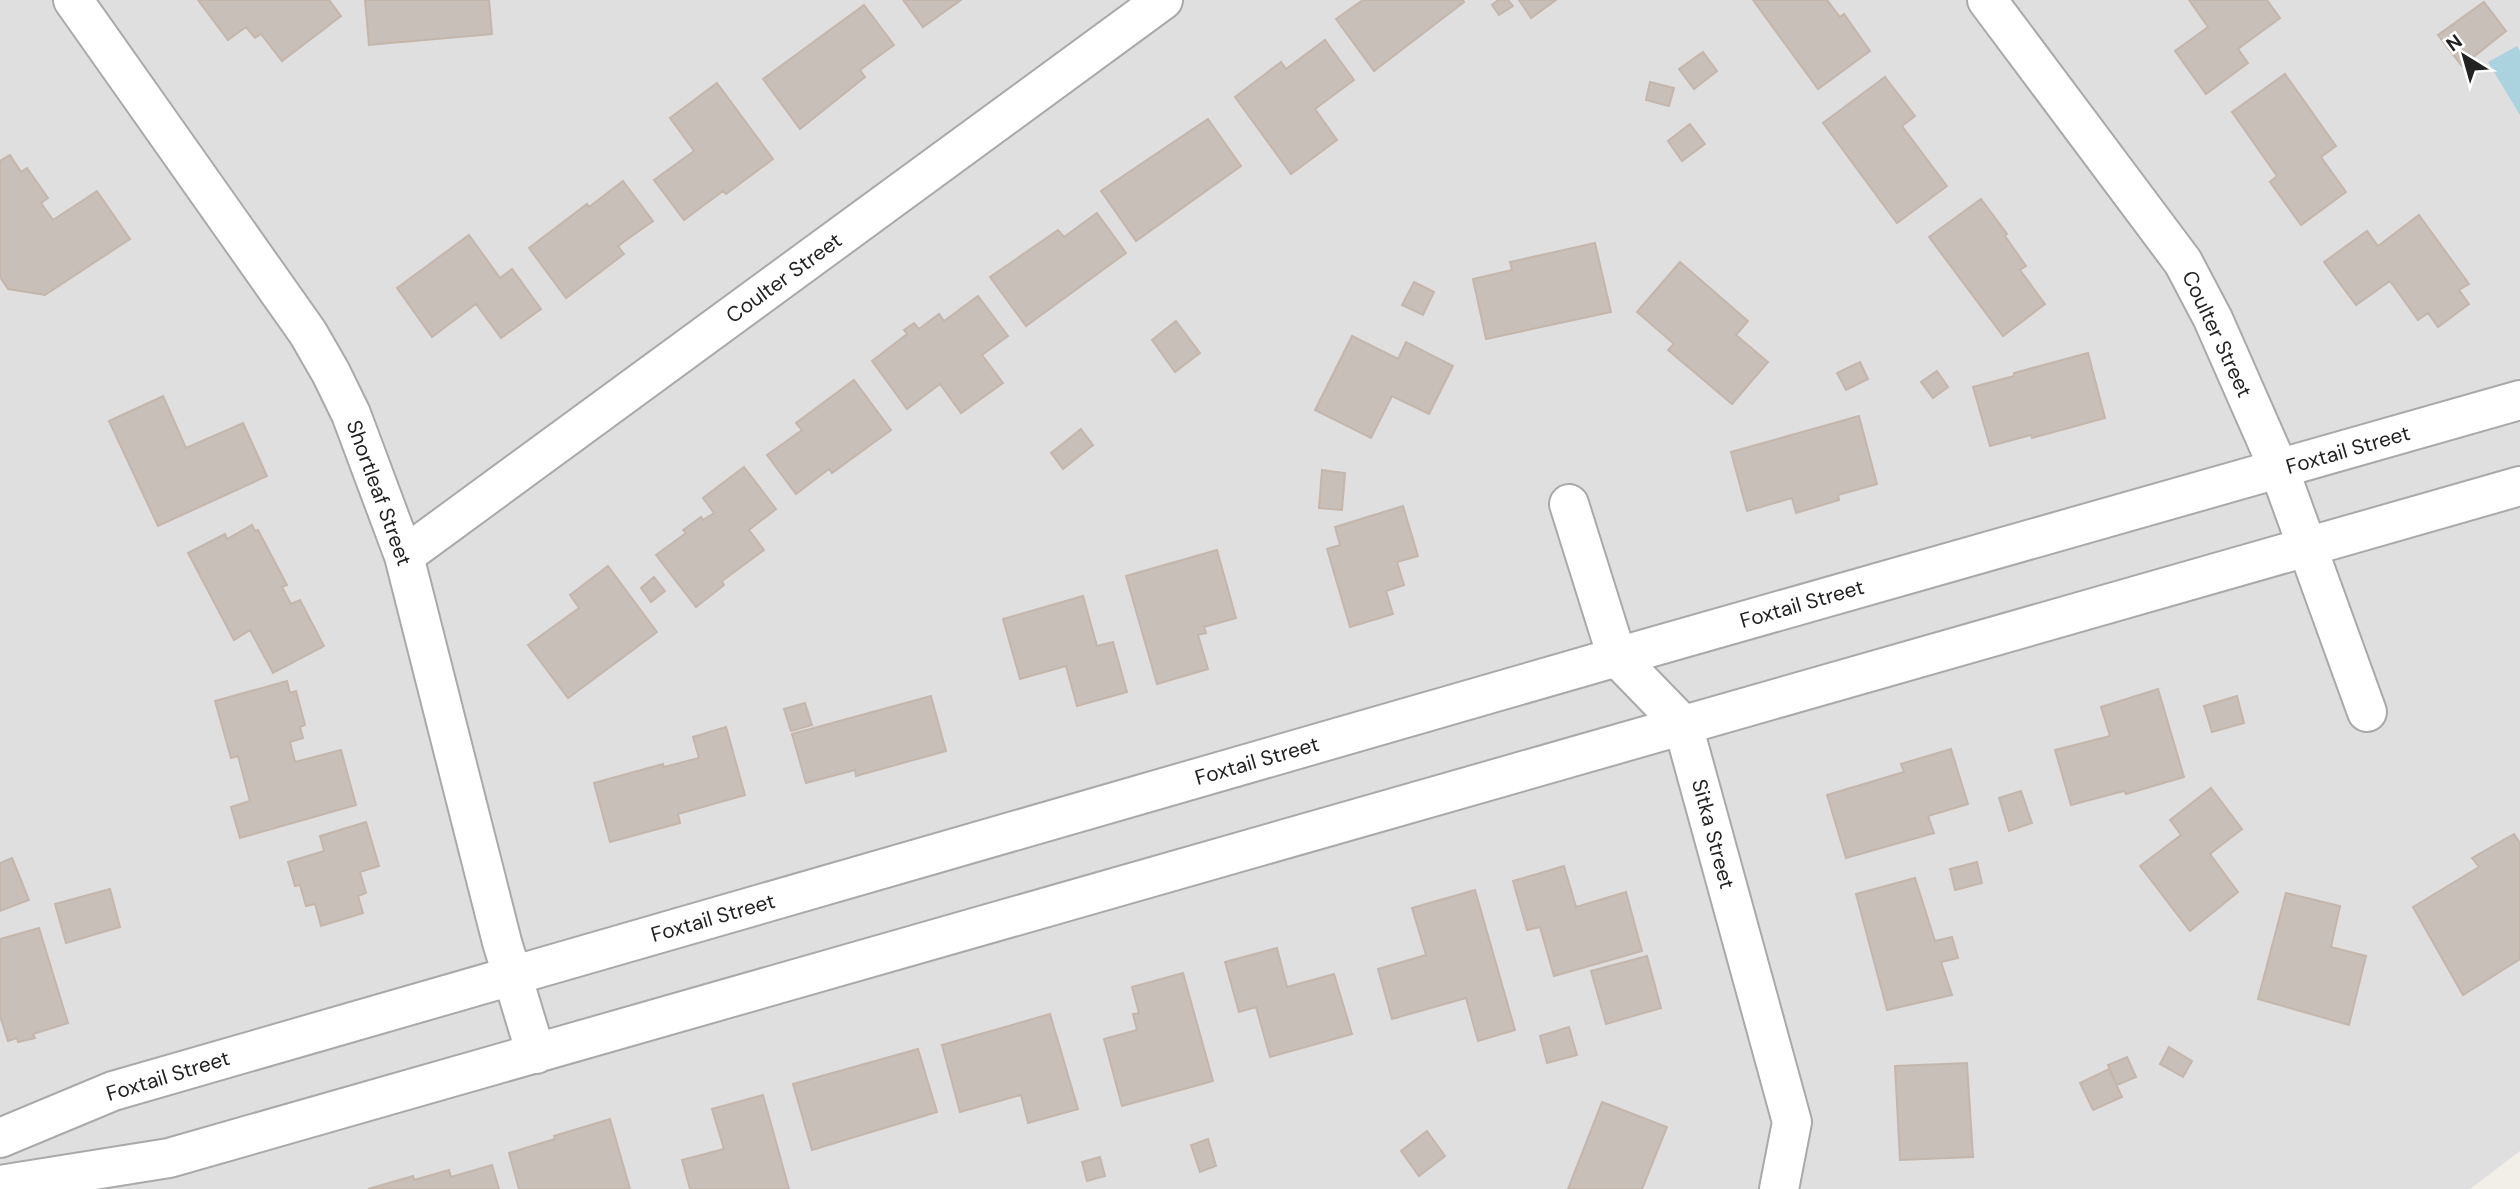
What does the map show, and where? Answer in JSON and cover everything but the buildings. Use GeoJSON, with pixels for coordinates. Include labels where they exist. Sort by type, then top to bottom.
{"type":"FeatureCollection","features":[{"type":"Feature","properties":{"kind":"street","name":"Shortleaf Street"},"geometry":{"type":"LineString","coordinates":[[74,0],[308,333],[351,414],[404,556],[512,976],[536,1054]]}},
{"type":"Feature","properties":{"kind":"street","name":"Coulter Street"},"geometry":{"type":"LineString","coordinates":[[404,556],[1163,0]]}},
{"type":"Feature","properties":{"kind":"street","name":"Coulter Street"},"geometry":{"type":"LineString","coordinates":[[1987,0],[2183,262],[2213,319],[2279,470],[2367,712]]}},
{"type":"Feature","properties":{"kind":"street","name":"Foxtail Street"},"geometry":{"type":"LineString","coordinates":[[0,1138],[113,1091],[1617,657],[2520,400]]}},
{"type":"Feature","properties":{"kind":"street"},"geometry":{"type":"LineString","coordinates":[[0,1185],[169,1158],[2520,486]]}},
{"type":"Feature","properties":{"kind":"street","name":"Sitka Street"},"geometry":{"type":"LineString","coordinates":[[1569,504],[1617,657],[1682,725],[1792,1122],[1779,1189]]}},
{"type":"Feature","properties":{"kind":"shaded area"},"geometry":{"type":"Polygon","coordinates":[[[0,0],[2520,0],[2520,1151],[2470,1189],[0,1189],[0,0]]]}},
{"type":"Feature","properties":{"kind":"water"},"geometry":{"type":"Polygon","coordinates":[[[2517,46],[2520,51],[2520,115],[2488,62],[2517,46]]]}}]}
